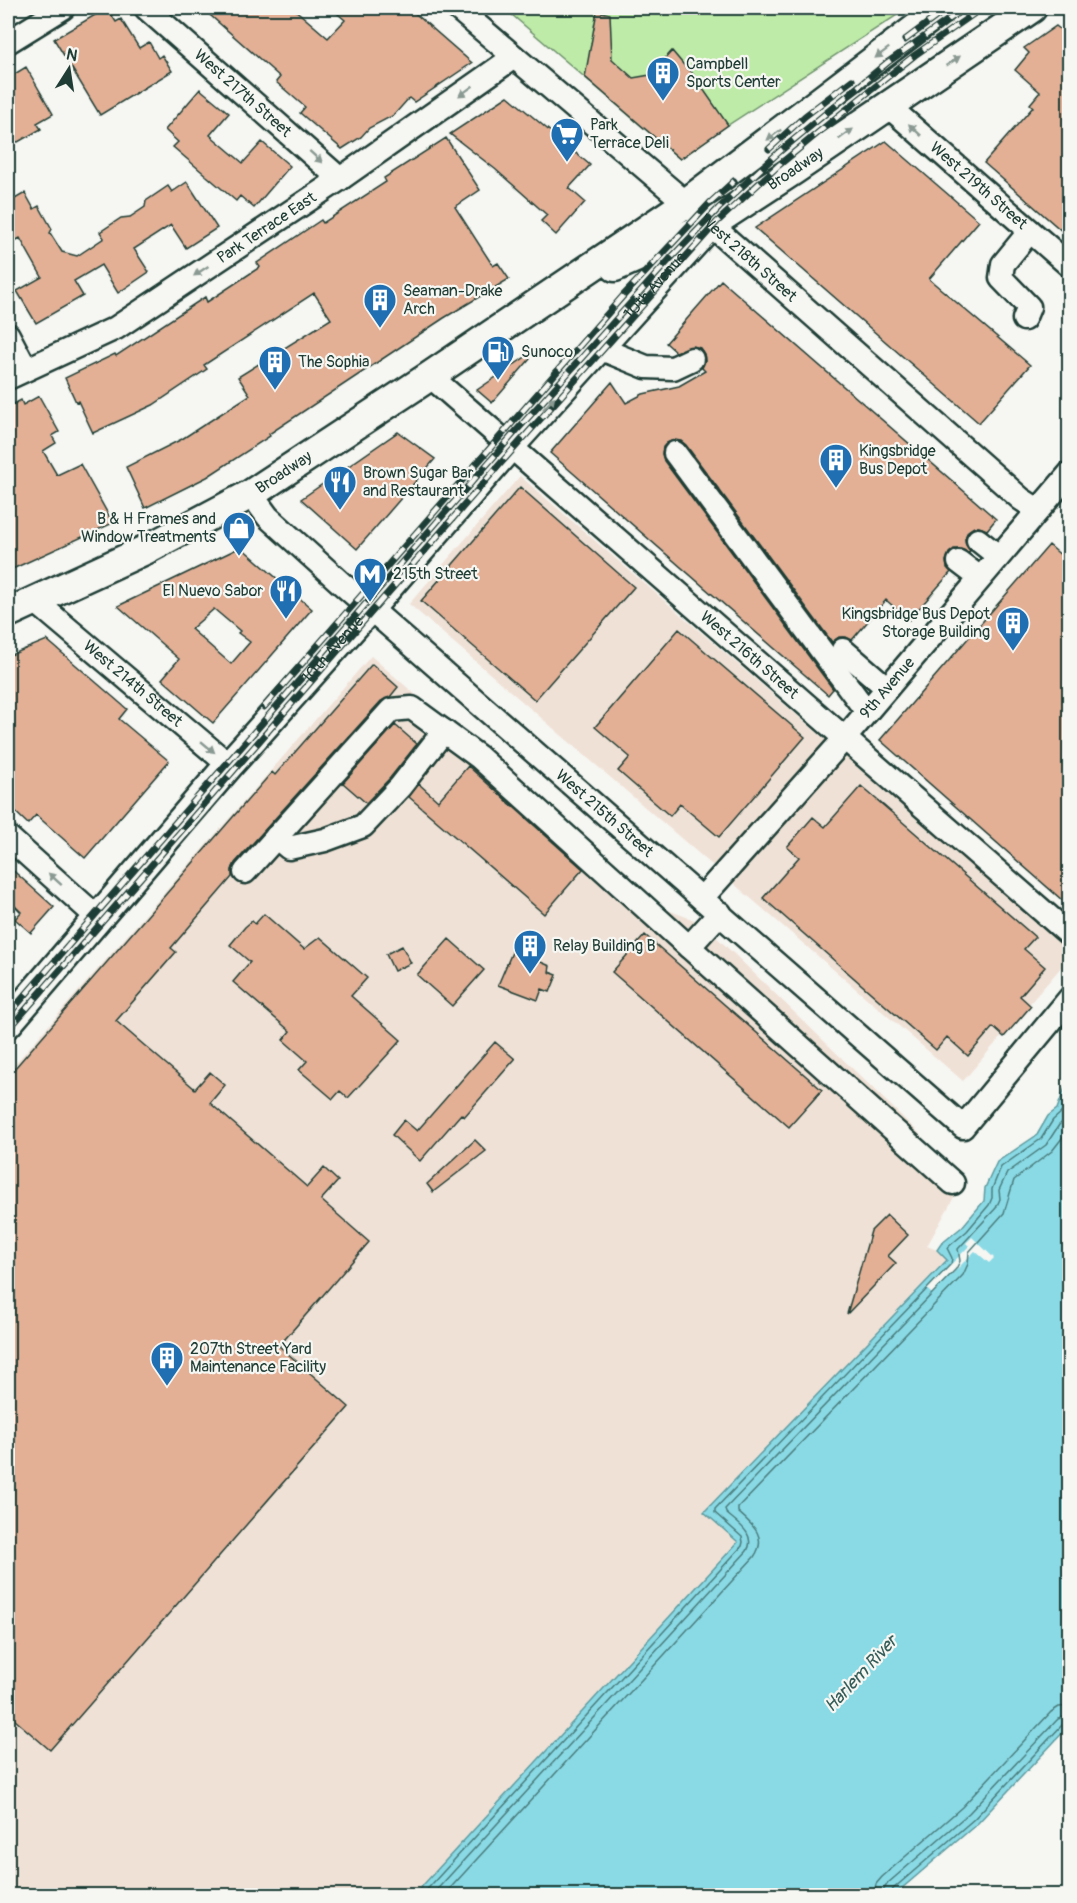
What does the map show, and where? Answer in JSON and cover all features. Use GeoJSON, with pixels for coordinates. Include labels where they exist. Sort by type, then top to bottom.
{"type":"FeatureCollection","features":[{"type":"Feature","properties":{"kind":"main road","name":"Broadway"},"geometry":{"type":"LineString","coordinates":[[8,613],[145,550],[251,494],[686,203],[943,8]]}},
{"type":"Feature","properties":{"kind":"main road","name":"Broadway"},"geometry":{"type":"LineString","coordinates":[[542,300],[710,225],[1032,8]]}},
{"type":"Feature","properties":{"kind":"main road","name":"10th Avenue"},"geometry":{"type":"LineString","coordinates":[[8,1023],[229,765],[370,608],[509,447],[710,225]]}},
{"type":"Feature","properties":{"kind":"street"},"geometry":{"type":"LineString","coordinates":[[8,42],[63,8]]}},
{"type":"Feature","properties":{"kind":"street","name":"West 217th Street"},"geometry":{"type":"LineString","coordinates":[[146,8],[340,179]]}},
{"type":"Feature","properties":{"kind":"street","name":"West 218th Street"},"geometry":{"type":"LineString","coordinates":[[457,8],[686,203],[1021,499],[1038,510]]}},
{"type":"Feature","properties":{"kind":"street","name":"Park Terrace East"},"geometry":{"type":"LineString","coordinates":[[17,374],[116,328],[340,179],[514,57]]}},
{"type":"Feature","properties":{"kind":"street","name":"West 219th Street"},"geometry":{"type":"LineString","coordinates":[[887,105],[1070,266]]}},
{"type":"Feature","properties":{"kind":"street"},"geometry":{"type":"LineString","coordinates":[[1024,319],[1029,307],[1001,278],[1003,264],[1030,231]]}},
{"type":"Feature","properties":{"kind":"street"},"geometry":{"type":"LineString","coordinates":[[8,335],[17,374]]}},
{"type":"Feature","properties":{"kind":"street"},"geometry":{"type":"LineString","coordinates":[[599,348],[646,367],[673,368],[692,359]]}},
{"type":"Feature","properties":{"kind":"street","name":"West 216th Street"},"geometry":{"type":"LineString","coordinates":[[430,376],[1070,935]]}},
{"type":"Feature","properties":{"kind":"street"},"geometry":{"type":"LineString","coordinates":[[675,453],[867,712]]}},
{"type":"Feature","properties":{"kind":"street","name":"9th Avenue"},"geometry":{"type":"LineString","coordinates":[[702,898],[844,739],[1070,473]]}},
{"type":"Feature","properties":{"kind":"street","name":"West 215th Street"},"geometry":{"type":"LineString","coordinates":[[251,494],[268,517],[370,608],[963,1127],[1070,998]]}},
{"type":"Feature","properties":{"kind":"street"},"geometry":{"type":"LineString","coordinates":[[978,540],[998,556]]}},
{"type":"Feature","properties":{"kind":"street"},"geometry":{"type":"LineString","coordinates":[[959,562],[980,578]]}},
{"type":"Feature","properties":{"kind":"street","name":"West 214th Street"},"geometry":{"type":"LineString","coordinates":[[35,601],[229,765]]}},
{"type":"Feature","properties":{"kind":"street"},"geometry":{"type":"LineString","coordinates":[[843,650],[887,688]]}},
{"type":"Feature","properties":{"kind":"street"},"geometry":{"type":"LineString","coordinates":[[245,872],[391,710],[412,708],[479,757],[953,1184]]}},
{"type":"Feature","properties":{"kind":"street"},"geometry":{"type":"LineString","coordinates":[[276,837],[289,848],[325,840],[363,826],[400,787],[444,731]]}},
{"type":"Feature","properties":{"kind":"street"},"geometry":{"type":"LineString","coordinates":[[8,837],[98,918]]}},
{"type":"Feature","properties":{"kind":"street"},"geometry":{"type":"LineString","coordinates":[[689,947],[720,913]]}},
{"type":"Feature","properties":{"kind":"shaded area"},"geometry":{"type":"Polygon","coordinates":[[[520,476],[1069,950],[1069,958],[963,1081],[409,604],[520,476]]]}},
{"type":"Feature","properties":{"kind":"shaded area"},"geometry":{"type":"Polygon","coordinates":[[[371,656],[660,907],[702,923],[918,1132],[959,1188],[927,1246],[937,1250],[947,1259],[704,1511],[738,1541],[413,1895],[8,1896],[8,1072],[371,656]]]}},
{"type":"Feature","properties":{"kind":"green space"},"geometry":{"type":"Polygon","coordinates":[[[504,8],[908,8],[728,125],[680,159],[504,8]]]}},
{"type":"Feature","properties":{"kind":"water","name":"Harlem River"},"geometry":{"type":"Polygon","coordinates":[[[1069,1083],[1069,1726],[978,1823],[894,1895],[413,1896],[738,1542],[704,1512],[947,1260],[937,1250],[962,1227],[984,1201],[985,1188],[997,1162],[1037,1135],[1048,1116],[1057,1109],[1069,1083]]]}},
{"type":"Feature","properties":{"kind":"pier"},"geometry":{"type":"Polygon","coordinates":[[[972,1237],[994,1258],[989,1263],[975,1251],[932,1294],[927,1289],[969,1246],[966,1243],[972,1237]]]}},
{"type":"Feature","properties":{"kind":"building"},"geometry":{"type":"Polygon","coordinates":[[[107,8],[116,22],[121,19],[139,48],[149,42],[158,58],[162,55],[172,71],[100,115],[54,39],[107,8]]]}},
{"type":"Feature","properties":{"kind":"building"},"geometry":{"type":"Polygon","coordinates":[[[202,8],[293,8],[328,38],[345,20],[331,8],[409,8],[472,63],[414,102],[409,98],[394,115],[369,128],[361,137],[342,149],[300,113],[305,107],[276,82],[280,77],[202,8]]]}},
{"type":"Feature","properties":{"kind":"building","name":"Campbell Sports Center"},"geometry":{"type":"Polygon","coordinates":[[[597,11],[610,14],[612,59],[633,78],[650,75],[672,51],[690,70],[728,125],[680,159],[585,77],[597,11]]]}},
{"type":"Feature","properties":{"kind":"building"},"geometry":{"type":"Polygon","coordinates":[[[1056,26],[1070,37],[1070,238],[984,163],[1033,107],[1030,104],[1040,92],[1015,70],[1029,53],[1024,48],[1056,26]]]}},
{"type":"Feature","properties":{"kind":"building"},"geometry":{"type":"Polygon","coordinates":[[[26,67],[53,114],[37,123],[41,129],[18,142],[8,140],[8,78],[26,67]]]}},
{"type":"Feature","properties":{"kind":"building"},"geometry":{"type":"Polygon","coordinates":[[[200,89],[229,113],[210,135],[243,163],[262,142],[290,166],[254,208],[240,196],[236,201],[173,147],[178,142],[165,130],[200,89]]]}},
{"type":"Feature","properties":{"kind":"building"},"geometry":{"type":"Polygon","coordinates":[[[508,96],[590,165],[569,188],[585,202],[556,235],[541,221],[547,215],[495,169],[450,134],[508,96]]]}},
{"type":"Feature","properties":{"kind":"building"},"geometry":{"type":"Polygon","coordinates":[[[446,138],[480,190],[455,207],[493,266],[498,263],[509,279],[444,318],[207,477],[145,508],[126,467],[182,439],[250,395],[238,377],[331,319],[314,293],[204,365],[207,369],[153,405],[93,433],[65,378],[115,354],[116,356],[205,297],[207,302],[260,267],[257,263],[321,220],[323,223],[386,182],[384,178],[446,138]]]}},
{"type":"Feature","properties":{"kind":"building"},"geometry":{"type":"Polygon","coordinates":[[[886,141],[979,221],[929,279],[1030,365],[979,423],[755,228],[886,141]]]}},
{"type":"Feature","properties":{"kind":"building"},"geometry":{"type":"Polygon","coordinates":[[[187,182],[217,228],[186,248],[171,225],[134,249],[149,272],[118,293],[101,265],[74,281],[83,296],[36,323],[17,291],[42,277],[20,238],[8,245],[8,203],[25,193],[34,209],[39,206],[52,229],[50,233],[62,252],[77,256],[104,238],[100,232],[121,218],[130,217],[145,207],[146,201],[168,186],[172,192],[187,182]]]}},
{"type":"Feature","properties":{"kind":"building","name":"Kingsbridge Bus Depot"},"geometry":{"type":"Polygon","coordinates":[[[721,280],[996,519],[987,530],[974,527],[968,531],[965,539],[970,551],[954,549],[949,553],[946,561],[947,568],[951,572],[909,620],[886,600],[852,640],[839,637],[832,642],[686,445],[674,440],[663,447],[664,461],[833,689],[828,695],[550,453],[612,382],[626,403],[643,394],[679,386],[705,371],[702,368],[705,361],[704,354],[700,348],[693,346],[676,352],[666,343],[721,280]]]}},
{"type":"Feature","properties":{"kind":"building"},"geometry":{"type":"Polygon","coordinates":[[[527,356],[530,359],[492,403],[477,390],[527,356]]]}},
{"type":"Feature","properties":{"kind":"building"},"geometry":{"type":"Polygon","coordinates":[[[39,396],[59,432],[52,436],[56,443],[43,451],[57,475],[80,464],[113,523],[8,571],[8,407],[21,400],[23,405],[39,396]]]}},
{"type":"Feature","properties":{"kind":"building"},"geometry":{"type":"Polygon","coordinates":[[[398,432],[435,459],[357,549],[301,499],[398,432]]]}},
{"type":"Feature","properties":{"kind":"building"},"geometry":{"type":"Polygon","coordinates":[[[520,487],[634,587],[535,700],[421,601],[520,487]]]}},
{"type":"Feature","properties":{"kind":"building","name":"Kingsbridge Bus Depot Storage Building"},"geometry":{"type":"Polygon","coordinates":[[[1049,545],[1070,563],[1070,907],[880,740],[1049,545]]]}},
{"type":"Feature","properties":{"kind":"building"},"geometry":{"type":"Polygon","coordinates":[[[241,547],[312,609],[213,723],[162,679],[179,659],[118,606],[241,547]],[[214,609],[191,629],[231,664],[250,642],[238,633],[240,631],[214,609]]]}},
{"type":"Feature","properties":{"kind":"building"},"geometry":{"type":"Polygon","coordinates":[[[679,629],[805,737],[719,837],[680,804],[670,816],[618,771],[630,757],[595,727],[679,629]]]}},
{"type":"Feature","properties":{"kind":"building"},"geometry":{"type":"Polygon","coordinates":[[[47,640],[127,709],[119,719],[169,761],[85,858],[36,815],[28,824],[8,805],[8,656],[47,640]]]}},
{"type":"Feature","properties":{"kind":"building","name":"207th Street Yard Maintenance Facility"},"geometry":{"type":"Polygon","coordinates":[[[372,664],[398,687],[390,697],[381,701],[235,863],[232,877],[171,948],[176,952],[116,1021],[195,1089],[210,1072],[225,1085],[210,1103],[307,1187],[324,1168],[338,1181],[321,1200],[369,1242],[279,1346],[349,1407],[50,1750],[8,1714],[8,1076],[272,772],[275,775],[372,664]]]}},
{"type":"Feature","properties":{"kind":"building"},"geometry":{"type":"Polygon","coordinates":[[[395,725],[417,744],[390,778],[366,803],[343,783],[395,725]]]}},
{"type":"Feature","properties":{"kind":"building"},"geometry":{"type":"Polygon","coordinates":[[[468,766],[583,869],[544,914],[409,797],[419,784],[438,801],[468,766]]]}},
{"type":"Feature","properties":{"kind":"building"},"geometry":{"type":"Polygon","coordinates":[[[861,786],[1035,937],[1024,949],[1045,967],[1020,996],[1031,1006],[1004,1037],[993,1027],[968,1056],[947,1037],[936,1050],[763,898],[799,857],[787,847],[813,817],[825,827],[861,786]]]}},
{"type":"Feature","properties":{"kind":"building"},"geometry":{"type":"Polygon","coordinates":[[[8,866],[54,907],[31,933],[15,919],[21,912],[8,899],[8,866]]]}},
{"type":"Feature","properties":{"kind":"building"},"geometry":{"type":"Polygon","coordinates":[[[264,914],[304,949],[320,937],[367,978],[351,996],[401,1040],[348,1098],[340,1091],[333,1099],[299,1070],[307,1061],[283,1040],[290,1031],[233,982],[250,962],[230,945],[245,927],[252,921],[255,924],[264,914]]]}},
{"type":"Feature","properties":{"kind":"building"},"geometry":{"type":"Polygon","coordinates":[[[645,935],[822,1090],[789,1127],[612,972],[645,935]]]}},
{"type":"Feature","properties":{"kind":"building"},"geometry":{"type":"Polygon","coordinates":[[[449,939],[484,970],[452,1006],[417,975],[449,939]]]}},
{"type":"Feature","properties":{"kind":"building"},"geometry":{"type":"Polygon","coordinates":[[[402,946],[411,963],[394,971],[386,954],[402,946]]]}},
{"type":"Feature","properties":{"kind":"building","name":"Relay Building B"},"geometry":{"type":"Polygon","coordinates":[[[513,950],[550,966],[549,972],[557,975],[550,992],[542,989],[538,1000],[498,985],[513,950]]]}},
{"type":"Feature","properties":{"kind":"building"},"geometry":{"type":"Polygon","coordinates":[[[495,1042],[515,1059],[464,1117],[461,1114],[420,1161],[392,1135],[404,1120],[417,1131],[495,1042]]]}},
{"type":"Feature","properties":{"kind":"building"},"geometry":{"type":"Polygon","coordinates":[[[475,1140],[486,1151],[433,1192],[427,1184],[475,1140]]]}},
{"type":"Feature","properties":{"kind":"building"},"geometry":{"type":"Polygon","coordinates":[[[887,1215],[908,1235],[888,1256],[896,1263],[847,1314],[871,1231],[887,1215]]]}},
{"type":"Feature","properties":{"kind":"railway"},"geometry":{"type":"LineString","coordinates":[[905,40],[948,8]]}},
{"type":"Feature","properties":{"kind":"railway"},"geometry":{"type":"LineString","coordinates":[[8,1015],[517,430],[670,259],[719,208],[779,152],[888,62],[965,8]]}},
{"type":"Feature","properties":{"kind":"railway"},"geometry":{"type":"LineString","coordinates":[[8,1030],[501,463],[717,222],[779,165],[842,113],[915,55],[982,8]]}},
{"type":"Feature","properties":{"kind":"railway"},"geometry":{"type":"LineString","coordinates":[[769,149],[805,116],[852,80]]}},
{"type":"Feature","properties":{"kind":"railway"},"geometry":{"type":"LineString","coordinates":[[264,707],[623,296],[711,202],[734,181]]}},
{"type":"Feature","properties":{"kind":"place","name":"Campbell Sports Center"},"geometry":{"type":"Point","coordinates":[663,102]}},
{"type":"Feature","properties":{"kind":"place","name":"Park Terrace Deli"},"geometry":{"type":"Point","coordinates":[567,163]}},
{"type":"Feature","properties":{"kind":"place","name":"Seaman-Drake Arch"},"geometry":{"type":"Point","coordinates":[380,329]}},
{"type":"Feature","properties":{"kind":"place","name":"Sunoco"},"geometry":{"type":"Point","coordinates":[498,381]}},
{"type":"Feature","properties":{"kind":"place","name":"The Sophia"},"geometry":{"type":"Point","coordinates":[275,391]}},
{"type":"Feature","properties":{"kind":"place","name":"Kingsbridge Bus Depot"},"geometry":{"type":"Point","coordinates":[836,489]}},
{"type":"Feature","properties":{"kind":"place","name":"Brown Sugar Bar and Restaurant"},"geometry":{"type":"Point","coordinates":[340,511]}},
{"type":"Feature","properties":{"kind":"place","name":"B & H Frames and Window Treatments"},"geometry":{"type":"Point","coordinates":[239,557]}},
{"type":"Feature","properties":{"kind":"place","name":"215th Street"},"geometry":{"type":"Point","coordinates":[370,603]}},
{"type":"Feature","properties":{"kind":"place","name":"El Nuevo Sabor"},"geometry":{"type":"Point","coordinates":[286,620]}},
{"type":"Feature","properties":{"kind":"place","name":"Kingsbridge Bus Depot Storage Building"},"geometry":{"type":"Point","coordinates":[1013,652]}},
{"type":"Feature","properties":{"kind":"place","name":"Relay Building B"},"geometry":{"type":"Point","coordinates":[530,975]}},
{"type":"Feature","properties":{"kind":"place","name":"207th Street Yard Maintenance Facility"},"geometry":{"type":"Point","coordinates":[167,1387]}}]}
